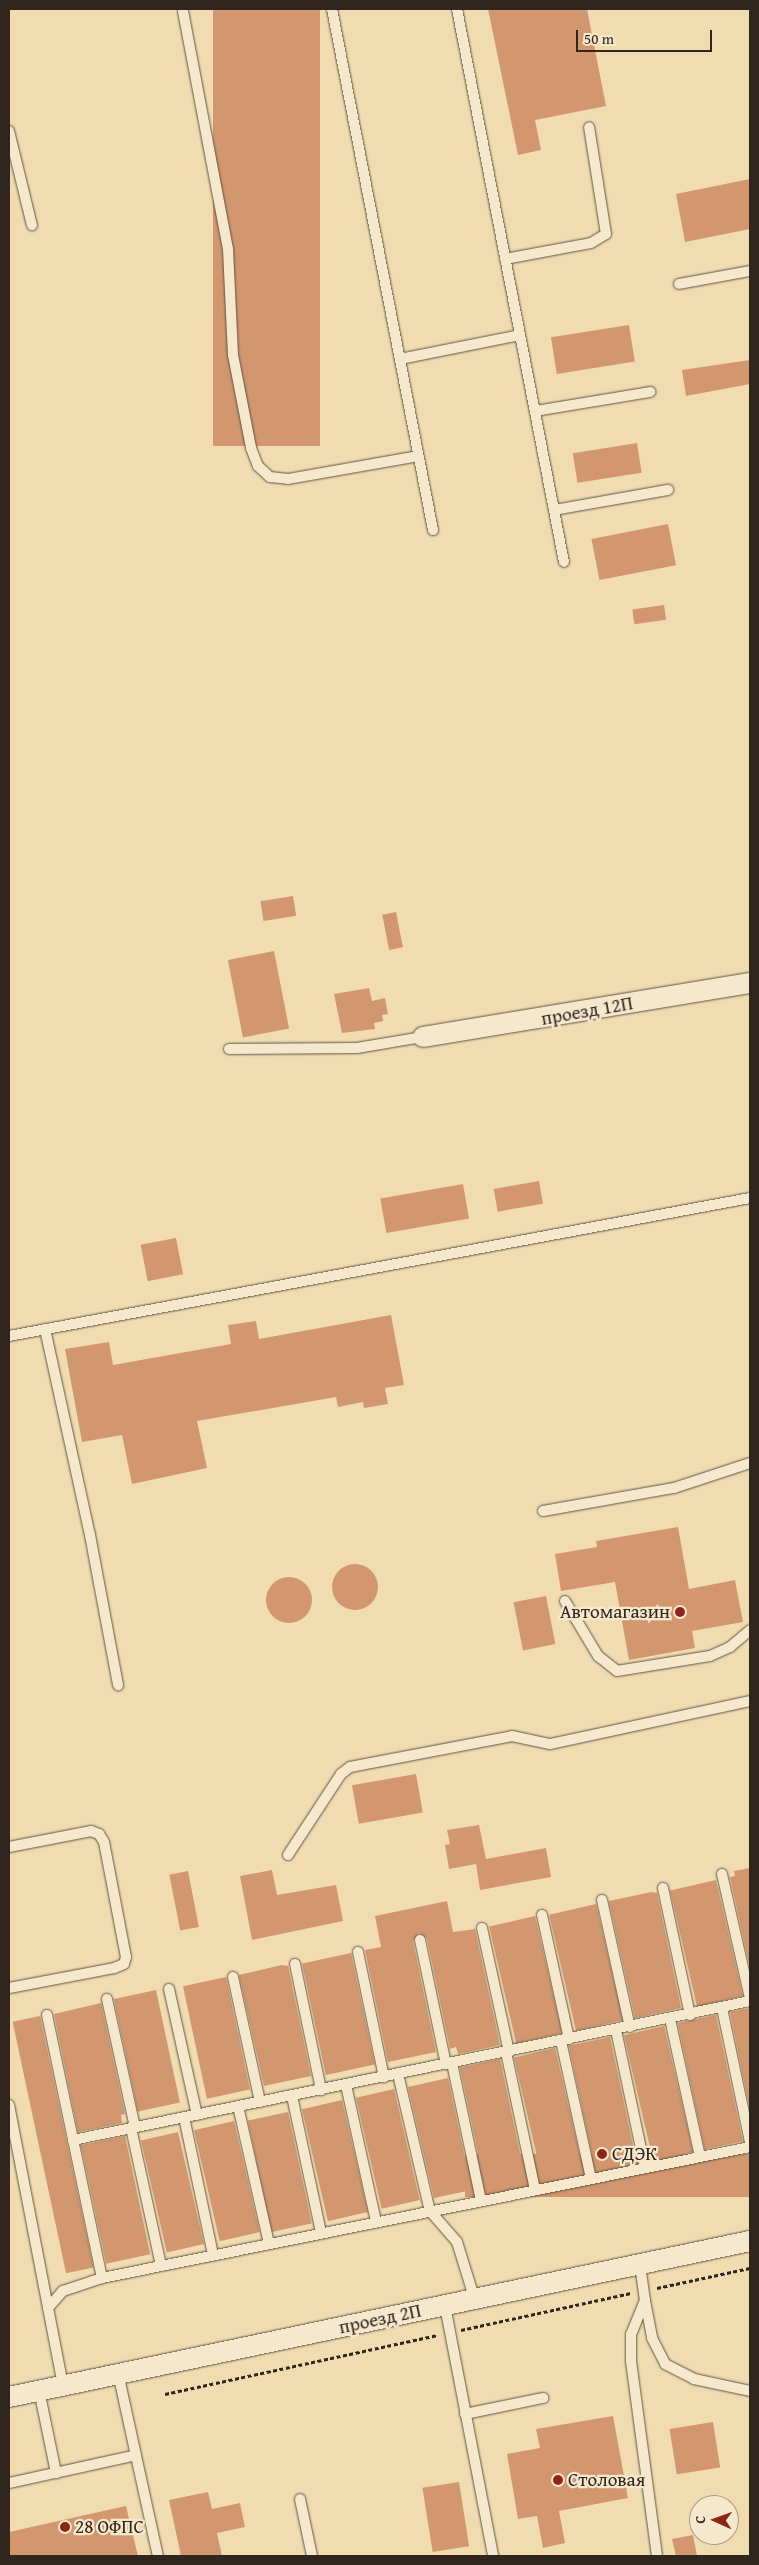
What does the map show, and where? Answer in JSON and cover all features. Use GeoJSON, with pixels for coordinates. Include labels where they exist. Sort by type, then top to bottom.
{"type":"FeatureCollection","features":[{"type":"Feature","properties":{"kind":"street","name":"проезд 12П"},"geometry":{"type":"LineString","coordinates":[[424,1037],[750,983]]}},
{"type":"Feature","properties":{"kind":"street","name":"проезд 2П"},"geometry":{"type":"LineString","coordinates":[[9,2397],[750,2241]]}},
{"type":"Feature","properties":{"kind":"lane"},"geometry":{"type":"LineString","coordinates":[[332,9],[433,530]]}},
{"type":"Feature","properties":{"kind":"lane"},"geometry":{"type":"LineString","coordinates":[[457,9],[564,562]]}},
{"type":"Feature","properties":{"kind":"lane"},"geometry":{"type":"LineString","coordinates":[[183,11],[228,249],[234,355],[251,448],[258,466],[270,476],[288,479],[418,456]]}},
{"type":"Feature","properties":{"kind":"lane"},"geometry":{"type":"LineString","coordinates":[[505,259],[591,243],[606,234],[607,226],[589,127]]}},
{"type":"Feature","properties":{"kind":"lane"},"geometry":{"type":"LineString","coordinates":[[9,131],[32,225]]}},
{"type":"Feature","properties":{"kind":"lane"},"geometry":{"type":"LineString","coordinates":[[679,284],[750,271]]}},
{"type":"Feature","properties":{"kind":"lane"},"geometry":{"type":"LineString","coordinates":[[400,359],[520,335]]}},
{"type":"Feature","properties":{"kind":"lane"},"geometry":{"type":"LineString","coordinates":[[535,411],[650,392]]}},
{"type":"Feature","properties":{"kind":"lane"},"geometry":{"type":"LineString","coordinates":[[554,510],[668,490]]}},
{"type":"Feature","properties":{"kind":"lane"},"geometry":{"type":"LineString","coordinates":[[229,1050],[357,1048],[424,1037]]}},
{"type":"Feature","properties":{"kind":"lane"},"geometry":{"type":"LineString","coordinates":[[9,1336],[750,1198]]}},
{"type":"Feature","properties":{"kind":"lane"},"geometry":{"type":"LineString","coordinates":[[45,1329],[90,1535],[118,1685]]}},
{"type":"Feature","properties":{"kind":"lane"},"geometry":{"type":"LineString","coordinates":[[543,1511],[674,1488],[750,1463]]}},
{"type":"Feature","properties":{"kind":"lane"},"geometry":{"type":"LineString","coordinates":[[565,1600],[598,1656],[617,1671],[710,1656],[730,1647],[750,1630]]}},
{"type":"Feature","properties":{"kind":"lane"},"geometry":{"type":"LineString","coordinates":[[288,1854],[341,1774],[350,1767],[512,1736],[550,1744],[750,1701]]}},
{"type":"Feature","properties":{"kind":"lane"},"geometry":{"type":"LineString","coordinates":[[9,1847],[91,1831],[99,1834],[104,1842],[126,1957],[124,1964],[114,1968],[9,1988]]}},
{"type":"Feature","properties":{"kind":"lane"},"geometry":{"type":"LineString","coordinates":[[73,2140],[690,2015],[750,1999],[722,1874]]}},
{"type":"Feature","properties":{"kind":"lane"},"geometry":{"type":"LineString","coordinates":[[663,1888],[690,2015]]}},
{"type":"Feature","properties":{"kind":"lane"},"geometry":{"type":"LineString","coordinates":[[602,1900],[630,2027]]}},
{"type":"Feature","properties":{"kind":"lane"},"geometry":{"type":"LineString","coordinates":[[542,1915],[591,2179]]}},
{"type":"Feature","properties":{"kind":"lane"},"geometry":{"type":"LineString","coordinates":[[482,1928],[535,2190]]}},
{"type":"Feature","properties":{"kind":"lane"},"geometry":{"type":"LineString","coordinates":[[420,1940],[481,2201]]}},
{"type":"Feature","properties":{"kind":"lane"},"geometry":{"type":"LineString","coordinates":[[358,1952],[384,2077]]}},
{"type":"Feature","properties":{"kind":"lane"},"geometry":{"type":"LineString","coordinates":[[295,1964],[321,2090]]}},
{"type":"Feature","properties":{"kind":"lane"},"geometry":{"type":"LineString","coordinates":[[233,1977],[260,2102]]}},
{"type":"Feature","properties":{"kind":"lane"},"geometry":{"type":"LineString","coordinates":[[169,1990],[197,2115]]}},
{"type":"Feature","properties":{"kind":"lane"},"geometry":{"type":"LineString","coordinates":[[107,1999],[161,2266]]}},
{"type":"Feature","properties":{"kind":"lane"},"geometry":{"type":"LineString","coordinates":[[722,2008],[750,2142]]}},
{"type":"Feature","properties":{"kind":"lane"},"geometry":{"type":"LineString","coordinates":[[47,2015],[102,2278]]}},
{"type":"Feature","properties":{"kind":"lane"},"geometry":{"type":"LineString","coordinates":[[670,2019],[700,2157]]}},
{"type":"Feature","properties":{"kind":"lane"},"geometry":{"type":"LineString","coordinates":[[616,2030],[645,2168]]}},
{"type":"Feature","properties":{"kind":"lane"},"geometry":{"type":"LineString","coordinates":[[398,2074],[430,2211],[457,2242],[475,2300]]}},
{"type":"Feature","properties":{"kind":"lane"},"geometry":{"type":"LineString","coordinates":[[346,2085],[376,2222]]}},
{"type":"Feature","properties":{"kind":"lane"},"geometry":{"type":"LineString","coordinates":[[292,2096],[321,2233]]}},
{"type":"Feature","properties":{"kind":"lane"},"geometry":{"type":"LineString","coordinates":[[9,2105],[63,2385]]}},
{"type":"Feature","properties":{"kind":"lane"},"geometry":{"type":"LineString","coordinates":[[238,2106],[269,2244]]}},
{"type":"Feature","properties":{"kind":"lane"},"geometry":{"type":"LineString","coordinates":[[184,2117],[213,2255]]}},
{"type":"Feature","properties":{"kind":"lane"},"geometry":{"type":"LineString","coordinates":[[48,2308],[63,2291],[102,2278],[750,2147]]}},
{"type":"Feature","properties":{"kind":"lane"},"geometry":{"type":"LineString","coordinates":[[640,2265],[652,2338],[665,2364],[694,2379],[750,2391]]}},
{"type":"Feature","properties":{"kind":"lane"},"geometry":{"type":"LineString","coordinates":[[645,2300],[631,2334],[630,2354],[657,2556]]}},
{"type":"Feature","properties":{"kind":"lane"},"geometry":{"type":"LineString","coordinates":[[445,2306],[493,2556]]}},
{"type":"Feature","properties":{"kind":"lane"},"geometry":{"type":"LineString","coordinates":[[118,2373],[158,2556]]}},
{"type":"Feature","properties":{"kind":"lane"},"geometry":{"type":"LineString","coordinates":[[39,2390],[56,2473]]}},
{"type":"Feature","properties":{"kind":"lane"},"geometry":{"type":"LineString","coordinates":[[466,2414],[543,2398]]}},
{"type":"Feature","properties":{"kind":"lane"},"geometry":{"type":"LineString","coordinates":[[9,2483],[136,2455]]}},
{"type":"Feature","properties":{"kind":"lane"},"geometry":{"type":"LineString","coordinates":[[300,2499],[312,2556]]}},
{"type":"Feature","properties":{"kind":"building"},"geometry":{"type":"Polygon","coordinates":[[[213,9],[320,9],[320,446],[213,446],[213,9]]]}},
{"type":"Feature","properties":{"kind":"building"},"geometry":{"type":"Polygon","coordinates":[[[488,9],[587,9],[606,106],[535,120],[541,150],[518,155],[488,9]]]}},
{"type":"Feature","properties":{"kind":"building"},"geometry":{"type":"Polygon","coordinates":[[[750,179],[750,229],[685,242],[676,194],[750,179]]]}},
{"type":"Feature","properties":{"kind":"building"},"geometry":{"type":"Polygon","coordinates":[[[629,325],[635,362],[557,374],[551,337],[629,325]]]}},
{"type":"Feature","properties":{"kind":"building"},"geometry":{"type":"Polygon","coordinates":[[[750,360],[750,384],[686,396],[682,370],[750,360]]]}},
{"type":"Feature","properties":{"kind":"building"},"geometry":{"type":"Polygon","coordinates":[[[637,443],[642,473],[577,483],[573,453],[637,443]]]}},
{"type":"Feature","properties":{"kind":"building"},"geometry":{"type":"Polygon","coordinates":[[[668,524],[676,565],[599,580],[591,539],[668,524]]]}},
{"type":"Feature","properties":{"kind":"building"},"geometry":{"type":"Polygon","coordinates":[[[664,605],[666,620],[634,624],[632,609],[664,605]]]}},
{"type":"Feature","properties":{"kind":"building"},"geometry":{"type":"Polygon","coordinates":[[[293,896],[296,916],[264,921],[260,901],[293,896]]]}},
{"type":"Feature","properties":{"kind":"building"},"geometry":{"type":"Polygon","coordinates":[[[396,912],[403,947],[389,950],[382,915],[396,912]]]}},
{"type":"Feature","properties":{"kind":"building"},"geometry":{"type":"Polygon","coordinates":[[[274,951],[289,1029],[243,1038],[228,960],[274,951]]]}},
{"type":"Feature","properties":{"kind":"building"},"geometry":{"type":"Polygon","coordinates":[[[369,988],[372,1001],[385,998],[388,1014],[382,1015],[383,1021],[374,1023],[375,1029],[342,1033],[334,994],[369,988]]]}},
{"type":"Feature","properties":{"kind":"building"},"geometry":{"type":"Polygon","coordinates":[[[539,1181],[543,1204],[498,1212],[494,1189],[539,1181]]]}},
{"type":"Feature","properties":{"kind":"building"},"geometry":{"type":"Polygon","coordinates":[[[463,1184],[469,1218],[386,1233],[380,1199],[463,1184]]]}},
{"type":"Feature","properties":{"kind":"building"},"geometry":{"type":"Polygon","coordinates":[[[176,1238],[183,1274],[148,1281],[141,1245],[176,1238]]]}},
{"type":"Feature","properties":{"kind":"building"},"geometry":{"type":"Polygon","coordinates":[[[391,1315],[404,1385],[385,1388],[388,1404],[364,1408],[363,1402],[338,1407],[336,1397],[197,1421],[207,1468],[132,1484],[122,1435],[82,1442],[65,1349],[109,1342],[113,1365],[231,1344],[228,1325],[256,1321],[259,1339],[391,1315]]]}},
{"type":"Feature","properties":{"kind":"building"},"geometry":{"type":"Polygon","coordinates":[[[678,1527],[689,1589],[735,1580],[743,1622],[692,1631],[695,1648],[629,1660],[615,1582],[561,1591],[555,1554],[597,1547],[596,1541],[678,1527]]]}},
{"type":"Feature","properties":{"kind":"building"},"geometry":{"type":"Polygon","coordinates":[[[355,1564],[368,1568],[374,1574],[378,1587],[374,1600],[368,1606],[355,1610],[342,1606],[336,1600],[332,1587],[336,1574],[342,1568],[355,1564]]]}},
{"type":"Feature","properties":{"kind":"building"},"geometry":{"type":"Polygon","coordinates":[[[289,1577],[302,1581],[308,1587],[312,1600],[308,1613],[302,1619],[289,1623],[276,1619],[270,1613],[266,1600],[270,1587],[276,1581],[289,1577]]]}},
{"type":"Feature","properties":{"kind":"building"},"geometry":{"type":"Polygon","coordinates":[[[546,1596],[555,1644],[523,1650],[514,1602],[546,1596]]]}},
{"type":"Feature","properties":{"kind":"building"},"geometry":{"type":"Polygon","coordinates":[[[416,1774],[423,1812],[359,1824],[352,1785],[416,1774]]]}},
{"type":"Feature","properties":{"kind":"building"},"geometry":{"type":"Polygon","coordinates":[[[479,1825],[486,1859],[546,1848],[551,1877],[480,1890],[476,1864],[449,1869],[445,1845],[450,1844],[447,1830],[479,1825]]]}},
{"type":"Feature","properties":{"kind":"building"},"geometry":{"type":"Polygon","coordinates":[[[750,1868],[750,1968],[730,1877],[735,1876],[734,1871],[750,1868]]]}},
{"type":"Feature","properties":{"kind":"building"},"geometry":{"type":"Polygon","coordinates":[[[272,1870],[277,1895],[336,1885],[343,1921],[252,1940],[240,1876],[272,1870]]]}},
{"type":"Feature","properties":{"kind":"building"},"geometry":{"type":"Polygon","coordinates":[[[188,1871],[199,1927],[180,1931],[169,1875],[188,1871]]]}},
{"type":"Feature","properties":{"kind":"building"},"geometry":{"type":"Polygon","coordinates":[[[716,1880],[743,1996],[697,2007],[670,1891],[716,1880]]]}},
{"type":"Feature","properties":{"kind":"building"},"geometry":{"type":"Polygon","coordinates":[[[651,1892],[657,1893],[681,2008],[635,2018],[609,1901],[651,1892]]]}},
{"type":"Feature","properties":{"kind":"building"},"geometry":{"type":"Polygon","coordinates":[[[447,1901],[453,1932],[475,1929],[500,2045],[458,2054],[456,2047],[450,2049],[427,1939],[419,1933],[413,1941],[436,2052],[388,2062],[365,1950],[381,1947],[375,1916],[447,1901]]]}},
{"type":"Feature","properties":{"kind":"building"},"geometry":{"type":"Polygon","coordinates":[[[596,1904],[623,2020],[576,2031],[549,1915],[596,1904]]]}},
{"type":"Feature","properties":{"kind":"building"},"geometry":{"type":"Polygon","coordinates":[[[535,1916],[562,2033],[516,2043],[489,1927],[535,1916]]]}},
{"type":"Feature","properties":{"kind":"building"},"geometry":{"type":"Polygon","coordinates":[[[351,1953],[375,2065],[326,2075],[302,1963],[351,1953]]]}},
{"type":"Feature","properties":{"kind":"building"},"geometry":{"type":"Polygon","coordinates":[[[282,1965],[288,1966],[311,2076],[264,2086],[239,1975],[282,1965]]]}},
{"type":"Feature","properties":{"kind":"building"},"geometry":{"type":"Polygon","coordinates":[[[226,1977],[250,2089],[207,2099],[183,1986],[226,1977]]]}},
{"type":"Feature","properties":{"kind":"building"},"geometry":{"type":"Polygon","coordinates":[[[156,1990],[180,2102],[138,2111],[114,1999],[156,1990]]]}},
{"type":"Feature","properties":{"kind":"building"},"geometry":{"type":"Polygon","coordinates":[[[101,2003],[125,2114],[121,2115],[122,2123],[78,2132],[54,2014],[101,2003]]]}},
{"type":"Feature","properties":{"kind":"building"},"geometry":{"type":"Polygon","coordinates":[[[750,2008],[750,2110],[730,2012],[750,2008]]]}},
{"type":"Feature","properties":{"kind":"building"},"geometry":{"type":"Polygon","coordinates":[[[716,2015],[743,2141],[705,2149],[678,2023],[716,2015]]]}},
{"type":"Feature","properties":{"kind":"building"},"geometry":{"type":"Polygon","coordinates":[[[40,2016],[93,2267],[66,2273],[13,2022],[40,2016]]]}},
{"type":"Feature","properties":{"kind":"building"},"geometry":{"type":"Polygon","coordinates":[[[664,2026],[693,2152],[653,2161],[624,2035],[664,2026]]]}},
{"type":"Feature","properties":{"kind":"building"},"geometry":{"type":"Polygon","coordinates":[[[610,2037],[637,2163],[596,2172],[569,2046],[610,2037]]]}},
{"type":"Feature","properties":{"kind":"building"},"geometry":{"type":"Polygon","coordinates":[[[555,2048],[584,2174],[543,2183],[514,2057],[555,2048]]]}},
{"type":"Feature","properties":{"kind":"building"},"geometry":{"type":"Polygon","coordinates":[[[500,2059],[527,2185],[487,2194],[460,2068],[500,2059]]]}},
{"type":"Feature","properties":{"kind":"building"},"geometry":{"type":"Polygon","coordinates":[[[448,2078],[473,2196],[468,2197],[467,2191],[434,2198],[408,2087],[448,2078]]]}},
{"type":"Feature","properties":{"kind":"building"},"geometry":{"type":"Polygon","coordinates":[[[394,2089],[420,2200],[382,2209],[356,2098],[394,2089]]]}},
{"type":"Feature","properties":{"kind":"building"},"geometry":{"type":"Polygon","coordinates":[[[342,2100],[368,2212],[328,2221],[302,2109],[342,2100]]]}},
{"type":"Feature","properties":{"kind":"building"},"geometry":{"type":"Polygon","coordinates":[[[288,2112],[312,2224],[272,2232],[248,2121],[288,2112]]]}},
{"type":"Feature","properties":{"kind":"building"},"geometry":{"type":"Polygon","coordinates":[[[234,2121],[260,2232],[220,2241],[194,2130],[234,2121]]]}},
{"type":"Feature","properties":{"kind":"building"},"geometry":{"type":"Polygon","coordinates":[[[178,2132],[204,2244],[167,2253],[141,2141],[178,2132]]]}},
{"type":"Feature","properties":{"kind":"building"},"geometry":{"type":"Polygon","coordinates":[[[125,2136],[150,2254],[106,2264],[81,2145],[125,2136]]]}},
{"type":"Feature","properties":{"kind":"building"},"geometry":{"type":"Polygon","coordinates":[[[465,2154],[750,2154],[750,2197],[465,2197],[465,2154]]]}},
{"type":"Feature","properties":{"kind":"building"},"geometry":{"type":"Polygon","coordinates":[[[613,2416],[628,2498],[559,2511],[565,2543],[543,2548],[537,2516],[518,2519],[507,2454],[540,2448],[536,2429],[613,2416]]]}},
{"type":"Feature","properties":{"kind":"building"},"geometry":{"type":"Polygon","coordinates":[[[713,2422],[720,2467],[677,2474],[670,2429],[713,2422]]]}},
{"type":"Feature","properties":{"kind":"building"},"geometry":{"type":"Polygon","coordinates":[[[459,2482],[469,2546],[433,2552],[422,2488],[459,2482]]]}},
{"type":"Feature","properties":{"kind":"building"},"geometry":{"type":"Polygon","coordinates":[[[208,2492],[212,2509],[240,2503],[245,2527],[217,2533],[222,2556],[181,2556],[169,2500],[208,2492]]]}},
{"type":"Feature","properties":{"kind":"building"},"geometry":{"type":"Polygon","coordinates":[[[126,2506],[138,2556],[9,2556],[9,2532],[126,2506]]]}},
{"type":"Feature","properties":{"kind":"building"},"geometry":{"type":"Polygon","coordinates":[[[689,2536],[689,2545],[695,2545],[697,2556],[676,2556],[672,2539],[689,2536]]]}},
{"type":"Feature","properties":{"kind":"place","name":"Автомагазин"},"geometry":{"type":"Point","coordinates":[680,1612]}},
{"type":"Feature","properties":{"kind":"place","name":"СДЭК"},"geometry":{"type":"Point","coordinates":[602,2154]}},
{"type":"Feature","properties":{"kind":"place","name":"Столовая"},"geometry":{"type":"Point","coordinates":[558,2480]}},
{"type":"Feature","properties":{"kind":"place","name":"28 ОФПС"},"geometry":{"type":"Point","coordinates":[65,2527]}}]}
